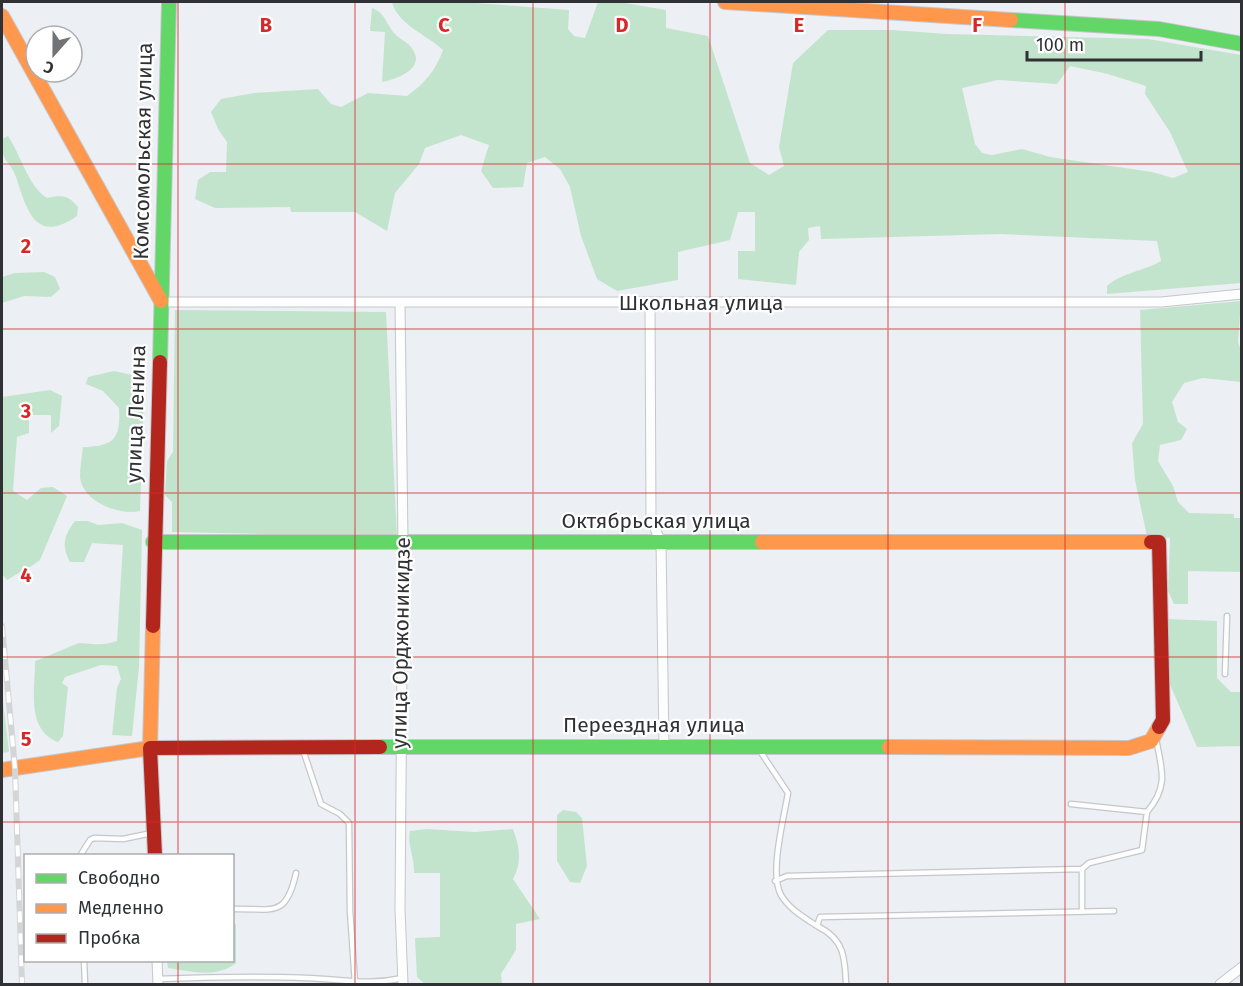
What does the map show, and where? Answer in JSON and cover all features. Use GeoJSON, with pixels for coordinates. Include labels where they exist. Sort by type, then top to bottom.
{"type":"FeatureCollection","features":[{"type":"Feature","properties":{"kind":"street","name":"Комсомольская улица"},"geometry":{"type":"LineString","coordinates":[[161,302],[169,2]]}},
{"type":"Feature","properties":{"kind":"street"},"geometry":{"type":"LineString","coordinates":[[725,2],[1159,29],[1242,44]]}},
{"type":"Feature","properties":{"kind":"street"},"geometry":{"type":"LineString","coordinates":[[2,16],[161,302]]}},
{"type":"Feature","properties":{"kind":"street","name":"Школьная улица"},"geometry":{"type":"LineString","coordinates":[[161,302],[1161,302],[1242,294]]}},
{"type":"Feature","properties":{"kind":"street","name":"улица Ленина"},"geometry":{"type":"LineString","coordinates":[[154,854],[150,748],[153,542],[161,302]]}},
{"type":"Feature","properties":{"kind":"street","name":"улица Орджоникидзе"},"geometry":{"type":"LineString","coordinates":[[400,302],[403,542],[399,747],[403,981]]}},
{"type":"Feature","properties":{"kind":"street"},"geometry":{"type":"LineString","coordinates":[[650,303],[651,520],[660,542],[664,746]]}},
{"type":"Feature","properties":{"kind":"street","name":"Октябрьская улица"},"geometry":{"type":"LineString","coordinates":[[153,542],[1159,542],[1163,720],[1155,736]]}},
{"type":"Feature","properties":{"kind":"street","name":"Переездная улица"},"geometry":{"type":"LineString","coordinates":[[2,770],[150,748],[757,746],[1129,748],[1145,745],[1155,736]]}},
{"type":"Feature","properties":{"kind":"street"},"geometry":{"type":"LineString","coordinates":[[157,962],[158,982]]}},
{"type":"Feature","properties":{"kind":"street"},"geometry":{"type":"LineString","coordinates":[[1220,984],[1242,968]]}},
{"type":"Feature","properties":{"kind":"lane"},"geometry":{"type":"LineString","coordinates":[[1225,674],[1227,616]]}},
{"type":"Feature","properties":{"kind":"lane"},"geometry":{"type":"LineString","coordinates":[[775,881],[788,876],[1082,869],[1089,862],[1142,850],[1147,812],[1157,800],[1164,781],[1155,736]]}},
{"type":"Feature","properties":{"kind":"lane"},"geometry":{"type":"LineString","coordinates":[[757,746],[788,793],[775,881],[782,897],[791,907],[829,932],[842,946],[846,984]]}},
{"type":"Feature","properties":{"kind":"lane"},"geometry":{"type":"LineString","coordinates":[[303,747],[321,804],[340,814],[349,823],[350,911],[355,983]]}},
{"type":"Feature","properties":{"kind":"lane"},"geometry":{"type":"LineString","coordinates":[[1071,804],[1147,812]]}},
{"type":"Feature","properties":{"kind":"lane"},"geometry":{"type":"LineString","coordinates":[[81,854],[94,838],[123,839],[154,832]]}},
{"type":"Feature","properties":{"kind":"lane"},"geometry":{"type":"LineString","coordinates":[[1082,869],[1082,912]]}},
{"type":"Feature","properties":{"kind":"lane"},"geometry":{"type":"LineString","coordinates":[[234,909],[276,908],[285,905],[291,896],[296,873]]}},
{"type":"Feature","properties":{"kind":"lane"},"geometry":{"type":"LineString","coordinates":[[817,926],[820,917],[1114,911]]}},
{"type":"Feature","properties":{"kind":"lane"},"geometry":{"type":"LineString","coordinates":[[84,962],[85,984]]}},
{"type":"Feature","properties":{"kind":"lane"},"geometry":{"type":"LineString","coordinates":[[158,982],[250,976],[318,978],[380,984],[403,981]]}},
{"type":"Feature","properties":{"kind":"green space"},"geometry":{"type":"Polygon","coordinates":[[[392,2],[462,2],[569,10],[568,29],[574,36],[585,38],[598,2],[619,2],[666,10],[666,28],[708,36],[750,163],[769,175],[784,166],[779,147],[793,63],[828,30],[1148,39],[1241,55],[1241,283],[1107,294],[1107,286],[1113,282],[1161,261],[1157,241],[1001,234],[821,239],[820,226],[808,228],[809,240],[799,252],[796,285],[738,279],[738,251],[755,251],[755,212],[738,212],[730,240],[678,252],[678,280],[617,291],[597,279],[581,236],[570,187],[560,169],[545,157],[527,163],[523,187],[493,188],[481,171],[489,145],[461,135],[425,148],[419,164],[395,193],[387,231],[355,212],[291,212],[290,207],[215,208],[195,199],[198,180],[210,172],[226,172],[227,142],[218,129],[211,112],[221,99],[254,93],[318,89],[331,104],[341,107],[368,93],[407,96],[419,86],[433,70],[443,50],[406,23],[395,10],[392,2]],[[1070,66],[1057,84],[998,80],[962,88],[975,144],[982,153],[992,155],[1022,149],[1050,157],[1152,172],[1173,178],[1188,172],[1170,132],[1145,94],[1146,86],[1108,74],[1070,66]]]}},
{"type":"Feature","properties":{"kind":"green space"},"geometry":{"type":"Polygon","coordinates":[[[372,8],[383,16],[393,31],[409,45],[415,54],[416,61],[413,67],[402,75],[382,82],[385,32],[370,31],[372,8]]]}},
{"type":"Feature","properties":{"kind":"green space"},"geometry":{"type":"Polygon","coordinates":[[[8,136],[40,193],[47,198],[61,196],[68,198],[78,207],[77,216],[63,224],[51,227],[35,220],[24,201],[14,171],[3,153],[2,139],[8,136]]]}},
{"type":"Feature","properties":{"kind":"green space"},"geometry":{"type":"Polygon","coordinates":[[[44,272],[55,277],[60,289],[51,297],[24,296],[2,303],[2,277],[15,273],[44,272]]]}},
{"type":"Feature","properties":{"kind":"green space"},"geometry":{"type":"Polygon","coordinates":[[[1241,301],[1238,342],[1241,351],[1241,382],[1203,378],[1184,383],[1172,402],[1178,422],[1187,429],[1181,440],[1160,445],[1158,461],[1173,486],[1178,502],[1189,513],[1234,514],[1234,518],[1241,518],[1241,572],[1188,571],[1188,604],[1174,604],[1168,591],[1170,538],[1147,536],[1135,480],[1132,443],[1143,424],[1140,310],[1241,301]]]}},
{"type":"Feature","properties":{"kind":"green space"},"geometry":{"type":"Polygon","coordinates":[[[175,310],[386,312],[397,537],[172,532],[172,502],[165,495],[167,461],[173,452],[175,310]]]}},
{"type":"Feature","properties":{"kind":"green space"},"geometry":{"type":"Polygon","coordinates":[[[114,371],[132,375],[144,395],[140,511],[122,511],[102,505],[87,493],[80,476],[83,447],[108,443],[116,434],[119,419],[119,408],[103,391],[86,384],[88,377],[114,371]]]}},
{"type":"Feature","properties":{"kind":"green space"},"geometry":{"type":"Polygon","coordinates":[[[50,390],[62,396],[59,426],[51,433],[51,415],[29,415],[29,433],[17,437],[13,491],[27,500],[41,488],[53,487],[67,496],[40,560],[30,567],[24,567],[22,571],[7,580],[2,574],[2,397],[50,390]]]}},
{"type":"Feature","properties":{"kind":"green space"},"geometry":{"type":"Polygon","coordinates":[[[75,521],[88,521],[98,525],[122,523],[142,530],[139,667],[132,736],[112,735],[117,688],[121,679],[117,666],[101,665],[65,677],[62,683],[68,687],[63,736],[58,742],[41,728],[34,708],[35,661],[80,643],[103,644],[117,641],[123,545],[92,543],[84,562],[70,562],[65,551],[65,541],[75,521]]]}},
{"type":"Feature","properties":{"kind":"green space"},"geometry":{"type":"Polygon","coordinates":[[[1167,619],[1217,621],[1217,678],[1231,692],[1241,692],[1241,746],[1197,747],[1165,673],[1167,619]]]}},
{"type":"Feature","properties":{"kind":"green space"},"geometry":{"type":"Polygon","coordinates":[[[2,693],[9,752],[2,753],[2,693]]]}},
{"type":"Feature","properties":{"kind":"green space"},"geometry":{"type":"Polygon","coordinates":[[[563,810],[576,812],[582,818],[587,866],[580,883],[570,882],[557,861],[557,815],[563,810]]]}},
{"type":"Feature","properties":{"kind":"green space"},"geometry":{"type":"Polygon","coordinates":[[[427,829],[475,832],[513,829],[519,855],[518,867],[513,879],[540,919],[516,924],[516,950],[501,974],[502,984],[425,984],[417,977],[415,938],[440,937],[440,873],[414,873],[410,842],[410,831],[427,829]]]}},
{"type":"Feature","properties":{"kind":"green space"},"geometry":{"type":"Polygon","coordinates":[[[234,924],[236,924],[236,963],[220,971],[212,972],[168,968],[167,962],[234,962],[234,924]]]}},
{"type":"Feature","properties":{"kind":"railway"},"geometry":{"type":"LineString","coordinates":[[2,626],[15,769],[22,984]]}},
{"type":"Feature","properties":{"kind":"traffic: fast"},"geometry":{"type":"LineString","coordinates":[[160,362],[169,2]]}},
{"type":"Feature","properties":{"kind":"traffic: fast"},"geometry":{"type":"LineString","coordinates":[[1011,20],[1159,29],[1242,44]]}},
{"type":"Feature","properties":{"kind":"traffic: fast"},"geometry":{"type":"LineString","coordinates":[[153,542],[762,542]]}},
{"type":"Feature","properties":{"kind":"traffic: fast"},"geometry":{"type":"LineString","coordinates":[[380,747],[889,747]]}},
{"type":"Feature","properties":{"kind":"traffic: slow"},"geometry":{"type":"LineString","coordinates":[[725,2],[1011,20]]}},
{"type":"Feature","properties":{"kind":"traffic: slow"},"geometry":{"type":"LineString","coordinates":[[2,16],[161,301]]}},
{"type":"Feature","properties":{"kind":"traffic: slow"},"geometry":{"type":"LineString","coordinates":[[762,542],[1151,542]]}},
{"type":"Feature","properties":{"kind":"traffic: slow"},"geometry":{"type":"LineString","coordinates":[[2,770],[150,748],[153,626]]}},
{"type":"Feature","properties":{"kind":"traffic: slow"},"geometry":{"type":"LineString","coordinates":[[889,747],[1129,748],[1151,741],[1159,727]]}},
{"type":"Feature","properties":{"kind":"traffic: jam"},"geometry":{"type":"LineString","coordinates":[[153,626],[160,362]]}},
{"type":"Feature","properties":{"kind":"traffic: jam"},"geometry":{"type":"LineString","coordinates":[[1151,542],[1159,542],[1163,720],[1159,727]]}},
{"type":"Feature","properties":{"kind":"traffic: jam"},"geometry":{"type":"LineString","coordinates":[[155,854],[150,748],[380,747]]}}]}
